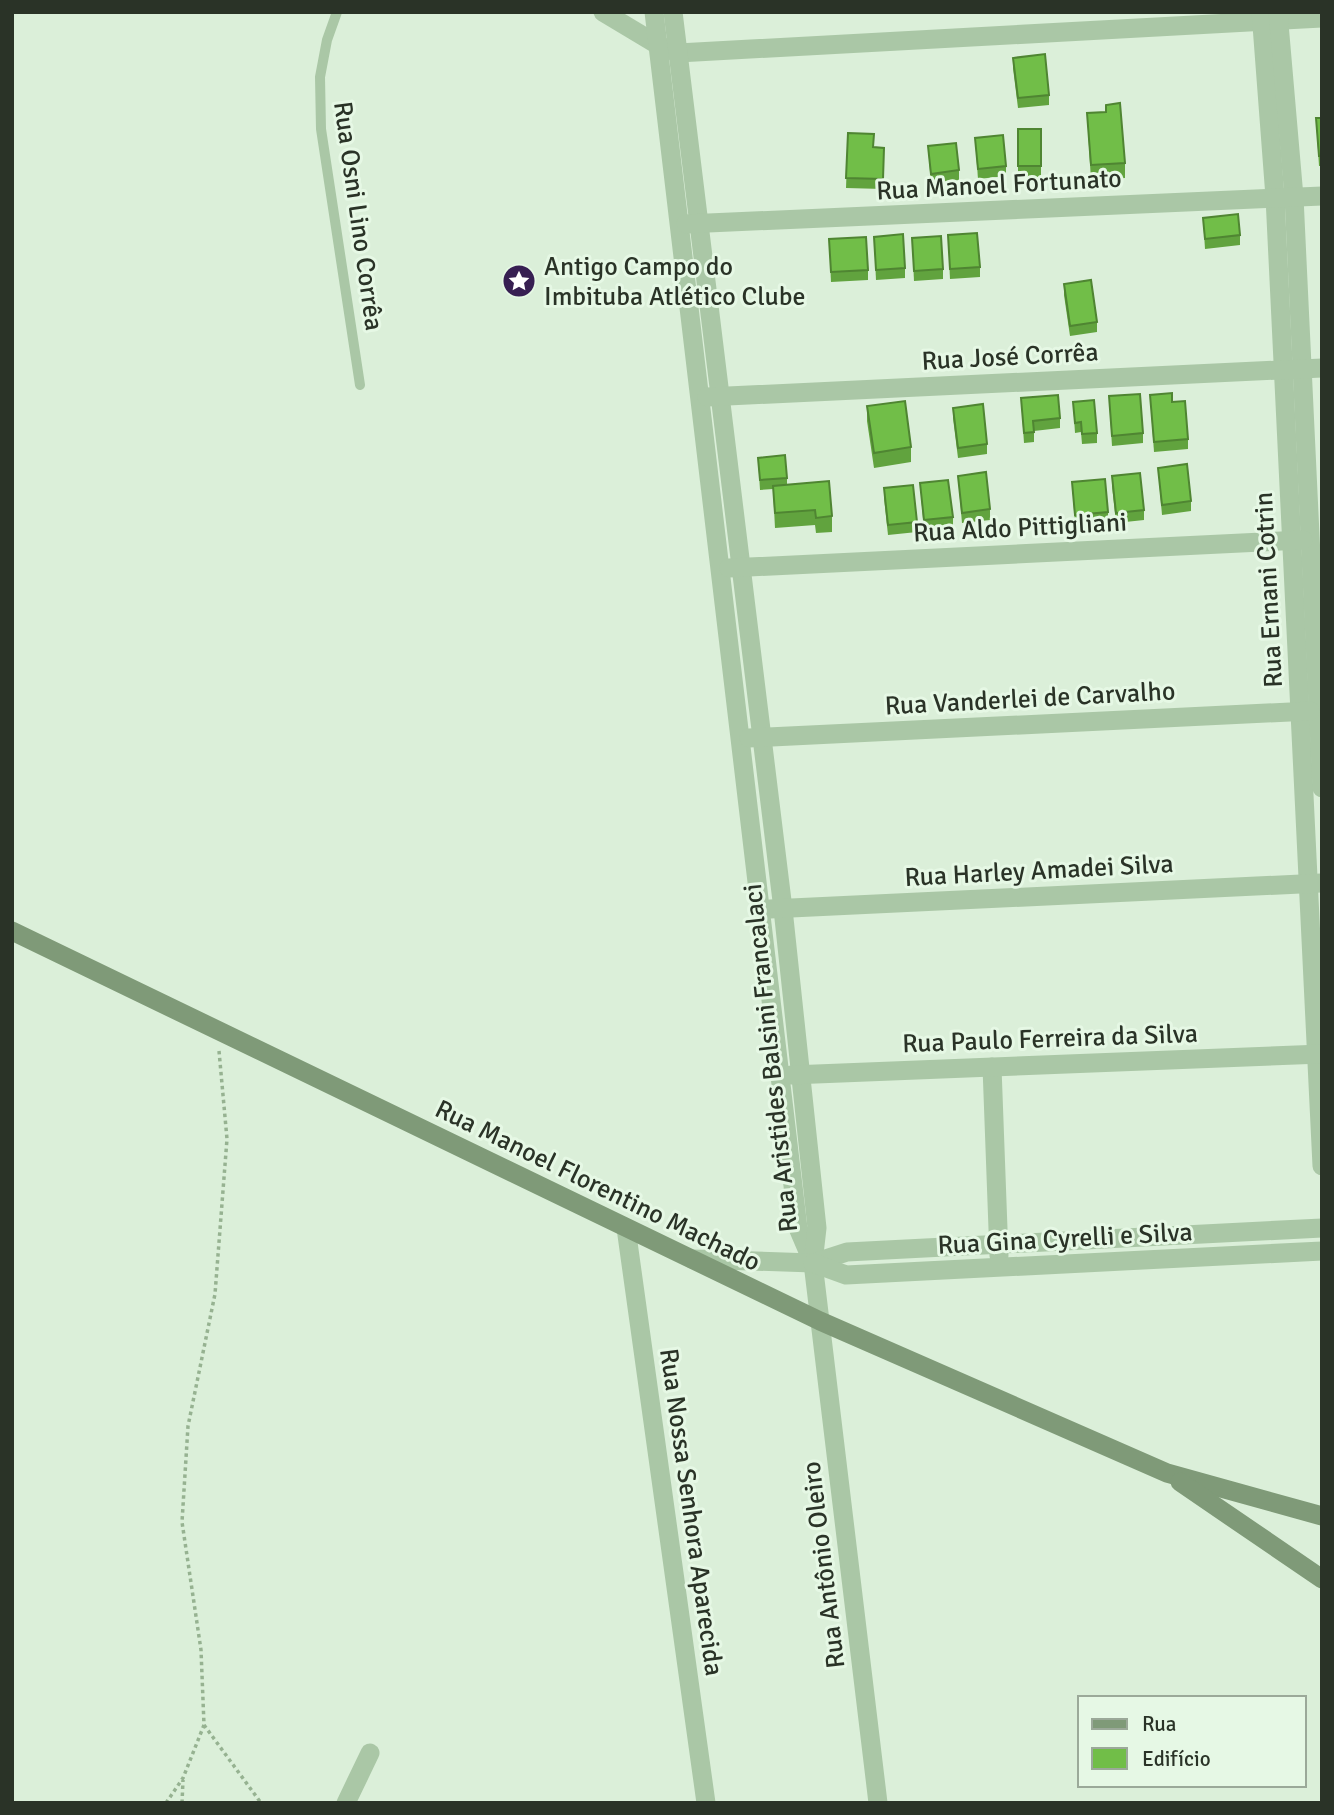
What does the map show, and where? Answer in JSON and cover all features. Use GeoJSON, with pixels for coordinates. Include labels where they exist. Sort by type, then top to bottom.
{"type":"FeatureCollection","features":[{"type":"Feature","properties":{"kind":"main road","name":"Rua Manoel Florentino Machado"},"geometry":{"type":"LineString","coordinates":[[12,931],[820,1321],[1167,1473],[1322,1516]]}},
{"type":"Feature","properties":{"kind":"main road","name":"Rua Manoel Florentino Machado"},"geometry":{"type":"LineString","coordinates":[[1167,1473],[1322,1579]]}},
{"type":"Feature","properties":{"kind":"street"},"geometry":{"type":"LineString","coordinates":[[603,12],[658,45],[678,53],[1270,16],[1322,18]]}},
{"type":"Feature","properties":{"kind":"street","name":"Rua Aristides Balsini Francalaci"},"geometry":{"type":"LineString","coordinates":[[654,12],[798,1228],[813,1263]]}},
{"type":"Feature","properties":{"kind":"street","name":"Rua Aristides Balsini Francalaci"},"geometry":{"type":"LineString","coordinates":[[673,12],[802,1075],[817,1227],[813,1263]]}},
{"type":"Feature","properties":{"kind":"street","name":"Rua Ernani Cotrin"},"geometry":{"type":"LineString","coordinates":[[1270,16],[1284,197],[1293,369],[1308,540],[1322,1166]]}},
{"type":"Feature","properties":{"kind":"street","name":"Rua Manoel Fortunato"},"geometry":{"type":"LineString","coordinates":[[679,224],[1322,196]]}},
{"type":"Feature","properties":{"kind":"street","name":"Rua José Corrêa"},"geometry":{"type":"LineString","coordinates":[[700,397],[1322,368]]}},
{"type":"Feature","properties":{"kind":"street","name":"Rua Aldo Pittigliani"},"geometry":{"type":"LineString","coordinates":[[721,569],[1308,540]]}},
{"type":"Feature","properties":{"kind":"street","name":"Rua Ernani Cotrin"},"geometry":{"type":"LineString","coordinates":[[1313,711],[1322,788]]}},
{"type":"Feature","properties":{"kind":"street","name":"Rua Vanderlei de Carvalho"},"geometry":{"type":"LineString","coordinates":[[741,738],[1313,711]]}},
{"type":"Feature","properties":{"kind":"street","name":"Rua Harley Amadei Silva"},"geometry":{"type":"LineString","coordinates":[[760,910],[1315,883]]}},
{"type":"Feature","properties":{"kind":"street","name":"Rua Paulo Ferreira da Silva"},"geometry":{"type":"LineString","coordinates":[[781,1076],[1319,1054]]}},
{"type":"Feature","properties":{"kind":"street"},"geometry":{"type":"LineString","coordinates":[[992,1067],[1000,1267]]}},
{"type":"Feature","properties":{"kind":"street","name":"Rua Nossa Senhora Aparecida"},"geometry":{"type":"LineString","coordinates":[[626,1228],[706,1803]]}},
{"type":"Feature","properties":{"kind":"street","name":"Rua Gina Cyrelli e Silva"},"geometry":{"type":"LineString","coordinates":[[813,1263],[847,1252],[1322,1228]]}},
{"type":"Feature","properties":{"kind":"street","name":"Rua Gina Cyrelli e Silva"},"geometry":{"type":"LineString","coordinates":[[692,1259],[813,1263],[846,1275],[1322,1251]]}},
{"type":"Feature","properties":{"kind":"street","name":"Rua Antônio Oleiro"},"geometry":{"type":"LineString","coordinates":[[813,1263],[878,1803]]}},
{"type":"Feature","properties":{"kind":"street"},"geometry":{"type":"LineString","coordinates":[[346,1803],[370,1753]]}},
{"type":"Feature","properties":{"kind":"lane","name":"Rua Osni Lino Corrêa"},"geometry":{"type":"LineString","coordinates":[[337,12],[327,40],[320,77],[321,129],[360,385]]}},
{"type":"Feature","properties":{"kind":"path"},"geometry":{"type":"LineString","coordinates":[[166,1803],[183,1778],[204,1725],[201,1650],[181,1522],[188,1426],[216,1282],[227,1139],[218,1031]]}},
{"type":"Feature","properties":{"kind":"path"},"geometry":{"type":"LineString","coordinates":[[204,1725],[261,1803]]}},
{"type":"Feature","properties":{"kind":"path"},"geometry":{"type":"LineString","coordinates":[[182,1803],[183,1778]]}},
{"type":"Feature","properties":{"kind":"building"},"geometry":{"type":"Polygon","coordinates":[[[1045,54],[1049,95],[1018,98],[1013,58],[1045,54]]]}},
{"type":"Feature","properties":{"kind":"building"},"geometry":{"type":"Polygon","coordinates":[[[1120,103],[1125,163],[1091,165],[1087,113],[1106,112],[1106,105],[1120,103]]]}},
{"type":"Feature","properties":{"kind":"building"},"geometry":{"type":"Polygon","coordinates":[[[1316,118],[1322,118],[1322,156],[1319,156],[1316,118]]]}},
{"type":"Feature","properties":{"kind":"building"},"geometry":{"type":"Polygon","coordinates":[[[1018,129],[1041,129],[1041,166],[1018,166],[1018,129]]]}},
{"type":"Feature","properties":{"kind":"building"},"geometry":{"type":"Polygon","coordinates":[[[848,133],[874,134],[873,147],[884,148],[883,179],[846,178],[848,133]]]}},
{"type":"Feature","properties":{"kind":"building"},"geometry":{"type":"Polygon","coordinates":[[[1003,135],[1006,166],[978,169],[975,138],[1003,135]]]}},
{"type":"Feature","properties":{"kind":"building"},"geometry":{"type":"Polygon","coordinates":[[[956,143],[959,170],[931,174],[928,146],[956,143]]]}},
{"type":"Feature","properties":{"kind":"building"},"geometry":{"type":"Polygon","coordinates":[[[1238,214],[1240,235],[1205,239],[1203,218],[1238,214]]]}},
{"type":"Feature","properties":{"kind":"building"},"geometry":{"type":"Polygon","coordinates":[[[977,233],[980,267],[950,269],[948,235],[977,233]]]}},
{"type":"Feature","properties":{"kind":"building"},"geometry":{"type":"Polygon","coordinates":[[[903,234],[905,268],[876,270],[874,237],[903,234]]]}},
{"type":"Feature","properties":{"kind":"building"},"geometry":{"type":"Polygon","coordinates":[[[941,236],[943,269],[914,271],[912,238],[941,236]]]}},
{"type":"Feature","properties":{"kind":"building"},"geometry":{"type":"Polygon","coordinates":[[[866,237],[868,270],[831,272],[829,239],[866,237]]]}},
{"type":"Feature","properties":{"kind":"building"},"geometry":{"type":"Polygon","coordinates":[[[1091,280],[1097,322],[1070,326],[1064,284],[1091,280]]]}},
{"type":"Feature","properties":{"kind":"building"},"geometry":{"type":"Polygon","coordinates":[[[1172,393],[1172,402],[1185,401],[1188,439],[1154,442],[1150,395],[1172,393]]]}},
{"type":"Feature","properties":{"kind":"building"},"geometry":{"type":"Polygon","coordinates":[[[1140,394],[1143,433],[1112,436],[1109,396],[1140,394]]]}},
{"type":"Feature","properties":{"kind":"building"},"geometry":{"type":"Polygon","coordinates":[[[1058,395],[1060,418],[1033,421],[1034,432],[1024,433],[1021,398],[1058,395]]]}},
{"type":"Feature","properties":{"kind":"building"},"geometry":{"type":"Polygon","coordinates":[[[1094,400],[1097,433],[1082,434],[1081,422],[1075,423],[1073,402],[1094,400]]]}},
{"type":"Feature","properties":{"kind":"building"},"geometry":{"type":"Polygon","coordinates":[[[905,401],[911,447],[874,453],[867,406],[905,401]]]}},
{"type":"Feature","properties":{"kind":"building"},"geometry":{"type":"Polygon","coordinates":[[[983,404],[987,444],[958,448],[953,408],[983,404]]]}},
{"type":"Feature","properties":{"kind":"building"},"geometry":{"type":"Polygon","coordinates":[[[785,455],[787,478],[760,480],[758,458],[785,455]]]}},
{"type":"Feature","properties":{"kind":"building"},"geometry":{"type":"Polygon","coordinates":[[[1187,464],[1191,501],[1162,505],[1158,468],[1187,464]]]}},
{"type":"Feature","properties":{"kind":"building"},"geometry":{"type":"Polygon","coordinates":[[[986,472],[990,509],[962,513],[958,476],[986,472]]]}},
{"type":"Feature","properties":{"kind":"building"},"geometry":{"type":"Polygon","coordinates":[[[1140,473],[1144,510],[1116,513],[1112,476],[1140,473]]]}},
{"type":"Feature","properties":{"kind":"building"},"geometry":{"type":"Polygon","coordinates":[[[1105,479],[1108,512],[1075,515],[1072,482],[1105,479]]]}},
{"type":"Feature","properties":{"kind":"building"},"geometry":{"type":"Polygon","coordinates":[[[948,480],[953,517],[924,520],[920,483],[948,480]]]}},
{"type":"Feature","properties":{"kind":"building"},"geometry":{"type":"Polygon","coordinates":[[[829,481],[832,516],[816,518],[815,510],[775,513],[773,486],[829,481]]]}},
{"type":"Feature","properties":{"kind":"building"},"geometry":{"type":"Polygon","coordinates":[[[913,485],[917,522],[888,525],[884,488],[913,485]]]}},
{"type":"Feature","properties":{"kind":"place","name":"Antigo Campo do Imbituba Atlético Clube"},"geometry":{"type":"Point","coordinates":[519,281]}}]}
